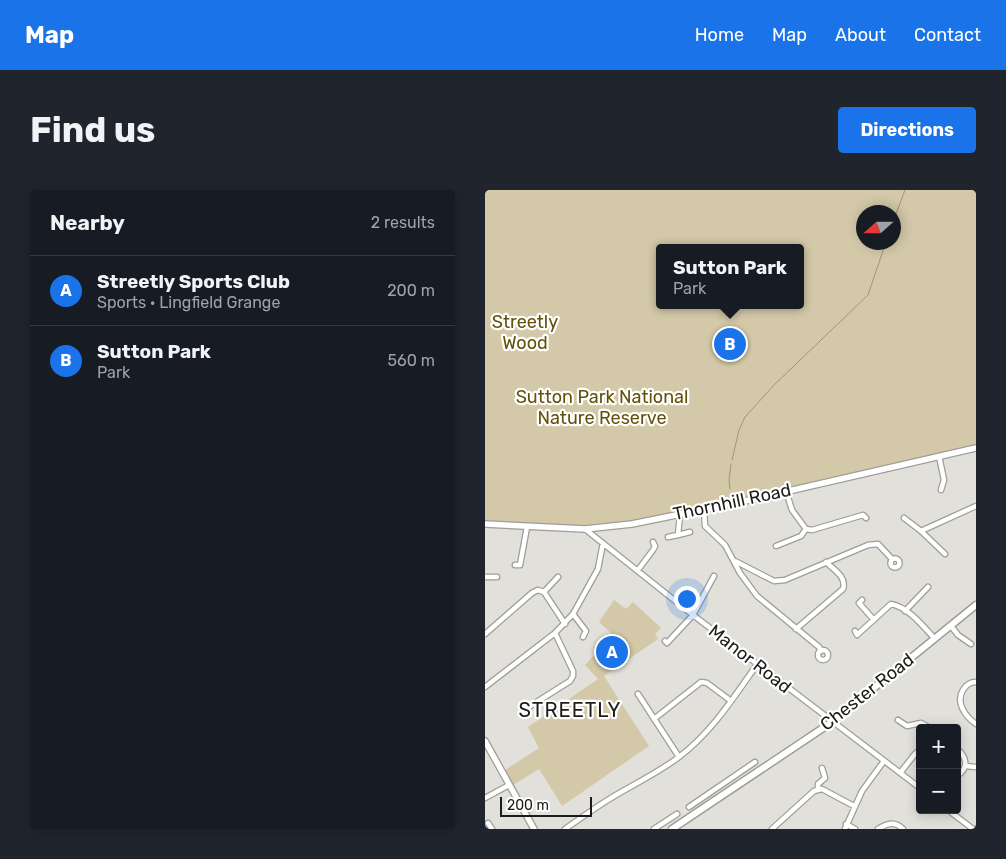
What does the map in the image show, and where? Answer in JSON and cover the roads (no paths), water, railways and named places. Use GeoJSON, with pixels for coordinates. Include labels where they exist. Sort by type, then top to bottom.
{"type":"FeatureCollection","features":[{"type":"Feature","properties":{"kind":"highway","name":"Chester Road"},"geometry":{"type":"LineString","coordinates":[[671,829],[832,722],[976,605]]}},
{"type":"Feature","properties":{"kind":"main road","name":"Thornhill Road"},"geometry":{"type":"LineString","coordinates":[[485,524],[585,529],[632,524],[976,448]]}},
{"type":"Feature","properties":{"kind":"main road"},"geometry":{"type":"LineString","coordinates":[[485,742],[487,749],[534,829]]}},
{"type":"Feature","properties":{"kind":"street"},"geometry":{"type":"LineString","coordinates":[[939,456],[945,488]]}},
{"type":"Feature","properties":{"kind":"street"},"geometry":{"type":"LineString","coordinates":[[786,491],[792,510],[806,529],[812,530],[841,519],[865,517],[861,510]]}},
{"type":"Feature","properties":{"kind":"street"},"geometry":{"type":"LineString","coordinates":[[921,531],[976,506]]}},
{"type":"Feature","properties":{"kind":"street"},"geometry":{"type":"LineString","coordinates":[[704,509],[705,526],[725,545],[757,596],[821,650]]}},
{"type":"Feature","properties":{"kind":"street"},"geometry":{"type":"LineString","coordinates":[[678,535],[680,514]]}},
{"type":"Feature","properties":{"kind":"street"},"geometry":{"type":"LineString","coordinates":[[907,519],[944,552]]}},
{"type":"Feature","properties":{"kind":"street"},"geometry":{"type":"LineString","coordinates":[[515,565],[520,566],[527,527]]}},
{"type":"Feature","properties":{"kind":"street"},"geometry":{"type":"LineString","coordinates":[[485,687],[565,624],[573,614],[598,569],[601,528]]}},
{"type":"Feature","properties":{"kind":"street","name":"Manor Road"},"geometry":{"type":"LineString","coordinates":[[585,529],[693,615],[916,785]]}},
{"type":"Feature","properties":{"kind":"street"},"geometry":{"type":"LineString","coordinates":[[776,546],[785,540],[801,536],[805,533],[806,529]]}},
{"type":"Feature","properties":{"kind":"street"},"geometry":{"type":"LineString","coordinates":[[667,537],[690,532]]}},
{"type":"Feature","properties":{"kind":"street"},"geometry":{"type":"LineString","coordinates":[[638,570],[653,550],[655,546],[653,542]]}},
{"type":"Feature","properties":{"kind":"street"},"geometry":{"type":"LineString","coordinates":[[734,561],[775,581],[785,580],[873,544],[878,544],[892,559]]}},
{"type":"Feature","properties":{"kind":"street"},"geometry":{"type":"LineString","coordinates":[[796,628],[843,588],[845,583],[843,579],[826,562]]}},
{"type":"Feature","properties":{"kind":"street"},"geometry":{"type":"LineString","coordinates":[[665,640],[667,643],[693,615],[714,576]]}},
{"type":"Feature","properties":{"kind":"street"},"geometry":{"type":"LineString","coordinates":[[485,577],[494,578]]}},
{"type":"Feature","properties":{"kind":"street"},"geometry":{"type":"LineString","coordinates":[[544,592],[559,577]]}},
{"type":"Feature","properties":{"kind":"street"},"geometry":{"type":"LineString","coordinates":[[711,581],[716,584]]}},
{"type":"Feature","properties":{"kind":"street"},"geometry":{"type":"LineString","coordinates":[[905,611],[926,589],[930,596]]}},
{"type":"Feature","properties":{"kind":"street"},"geometry":{"type":"LineString","coordinates":[[486,635],[532,593],[538,590],[544,592],[565,624]]}},
{"type":"Feature","properties":{"kind":"street"},"geometry":{"type":"LineString","coordinates":[[862,600],[859,603],[874,620]]}},
{"type":"Feature","properties":{"kind":"street"},"geometry":{"type":"LineString","coordinates":[[855,631],[857,634],[891,604],[896,605],[921,623],[934,638]]}},
{"type":"Feature","properties":{"kind":"street"},"geometry":{"type":"LineString","coordinates":[[573,614],[586,631],[593,632]]}},
{"type":"Feature","properties":{"kind":"street"},"geometry":{"type":"LineString","coordinates":[[951,626],[971,644]]}},
{"type":"Feature","properties":{"kind":"street"},"geometry":{"type":"LineString","coordinates":[[583,638],[586,631]]}},
{"type":"Feature","properties":{"kind":"street"},"geometry":{"type":"LineString","coordinates":[[526,707],[571,681],[573,676],[573,671],[555,632]]}},
{"type":"Feature","properties":{"kind":"street"},"geometry":{"type":"LineString","coordinates":[[565,829],[616,795],[647,780],[679,757],[714,725],[758,664]]}},
{"type":"Feature","properties":{"kind":"street"},"geometry":{"type":"LineString","coordinates":[[654,719],[701,682],[707,683],[731,701]]}},
{"type":"Feature","properties":{"kind":"street"},"geometry":{"type":"LineString","coordinates":[[976,682],[972,682],[964,688],[960,696],[960,702],[969,718],[976,724]]}},
{"type":"Feature","properties":{"kind":"street"},"geometry":{"type":"LineString","coordinates":[[639,694],[679,757]]}},
{"type":"Feature","properties":{"kind":"street"},"geometry":{"type":"LineString","coordinates":[[902,720],[907,726],[916,724]]}},
{"type":"Feature","properties":{"kind":"street"},"geometry":{"type":"LineString","coordinates":[[961,752],[966,766],[961,773]]}},
{"type":"Feature","properties":{"kind":"street"},"geometry":{"type":"LineString","coordinates":[[900,773],[916,753]]}},
{"type":"Feature","properties":{"kind":"street"},"geometry":{"type":"LineString","coordinates":[[855,829],[845,827],[854,806],[884,761]]}},
{"type":"Feature","properties":{"kind":"street"},"geometry":{"type":"LineString","coordinates":[[697,812],[690,806],[755,762]]}},
{"type":"Feature","properties":{"kind":"street"},"geometry":{"type":"LineString","coordinates":[[748,766],[754,774]]}},
{"type":"Feature","properties":{"kind":"street"},"geometry":{"type":"LineString","coordinates":[[966,766],[975,768]]}},
{"type":"Feature","properties":{"kind":"street"},"geometry":{"type":"LineString","coordinates":[[818,790],[818,784],[825,778],[822,768]]}},
{"type":"Feature","properties":{"kind":"street"},"geometry":{"type":"LineString","coordinates":[[485,798],[509,785]]}},
{"type":"Feature","properties":{"kind":"street"},"geometry":{"type":"LineString","coordinates":[[772,829],[805,798],[818,790],[822,789],[854,806]]}},
{"type":"Feature","properties":{"kind":"street"},"geometry":{"type":"LineString","coordinates":[[654,829],[677,814]]}},
{"type":"Feature","properties":{"kind":"street"},"geometry":{"type":"LineString","coordinates":[[954,814],[973,829]]}},
{"type":"Feature","properties":{"kind":"street"},"geometry":{"type":"LineString","coordinates":[[879,829],[892,823],[899,825],[903,829]]}},
{"type":"Feature","properties":{"kind":"street"},"geometry":{"type":"LineString","coordinates":[[779,824],[782,829]]}},
{"type":"Feature","properties":{"kind":"waterway"},"geometry":{"type":"LineString","coordinates":[[899,205],[905,190]]}},
{"type":"Feature","properties":{"kind":"waterway"},"geometry":{"type":"LineString","coordinates":[[732,460],[739,430],[745,417],[774,385],[868,295],[883,250]]}},
{"type":"Feature","properties":{"kind":"waterway"},"geometry":{"type":"LineString","coordinates":[[730,489],[731,464]]}},
{"type":"Feature","properties":{"kind":"place","name":"Sutton Park"},"geometry":{"type":"Point","coordinates":[730,344]}},
{"type":"Feature","properties":{"kind":"place","name":"Streetly Sports Club"},"geometry":{"type":"Point","coordinates":[612,652]}},
{"type":"Feature","properties":{"kind":"district","name":"STREETLY"},"geometry":{"type":"Point","coordinates":[570,710]}},
{"type":"Feature","properties":{"kind":"park label","name":"Streetly Wood"},"geometry":{"type":"Point","coordinates":[525,332]}},
{"type":"Feature","properties":{"kind":"park label","name":"Sutton Park National Nature Reserve"},"geometry":{"type":"Point","coordinates":[602,407]}}]}
